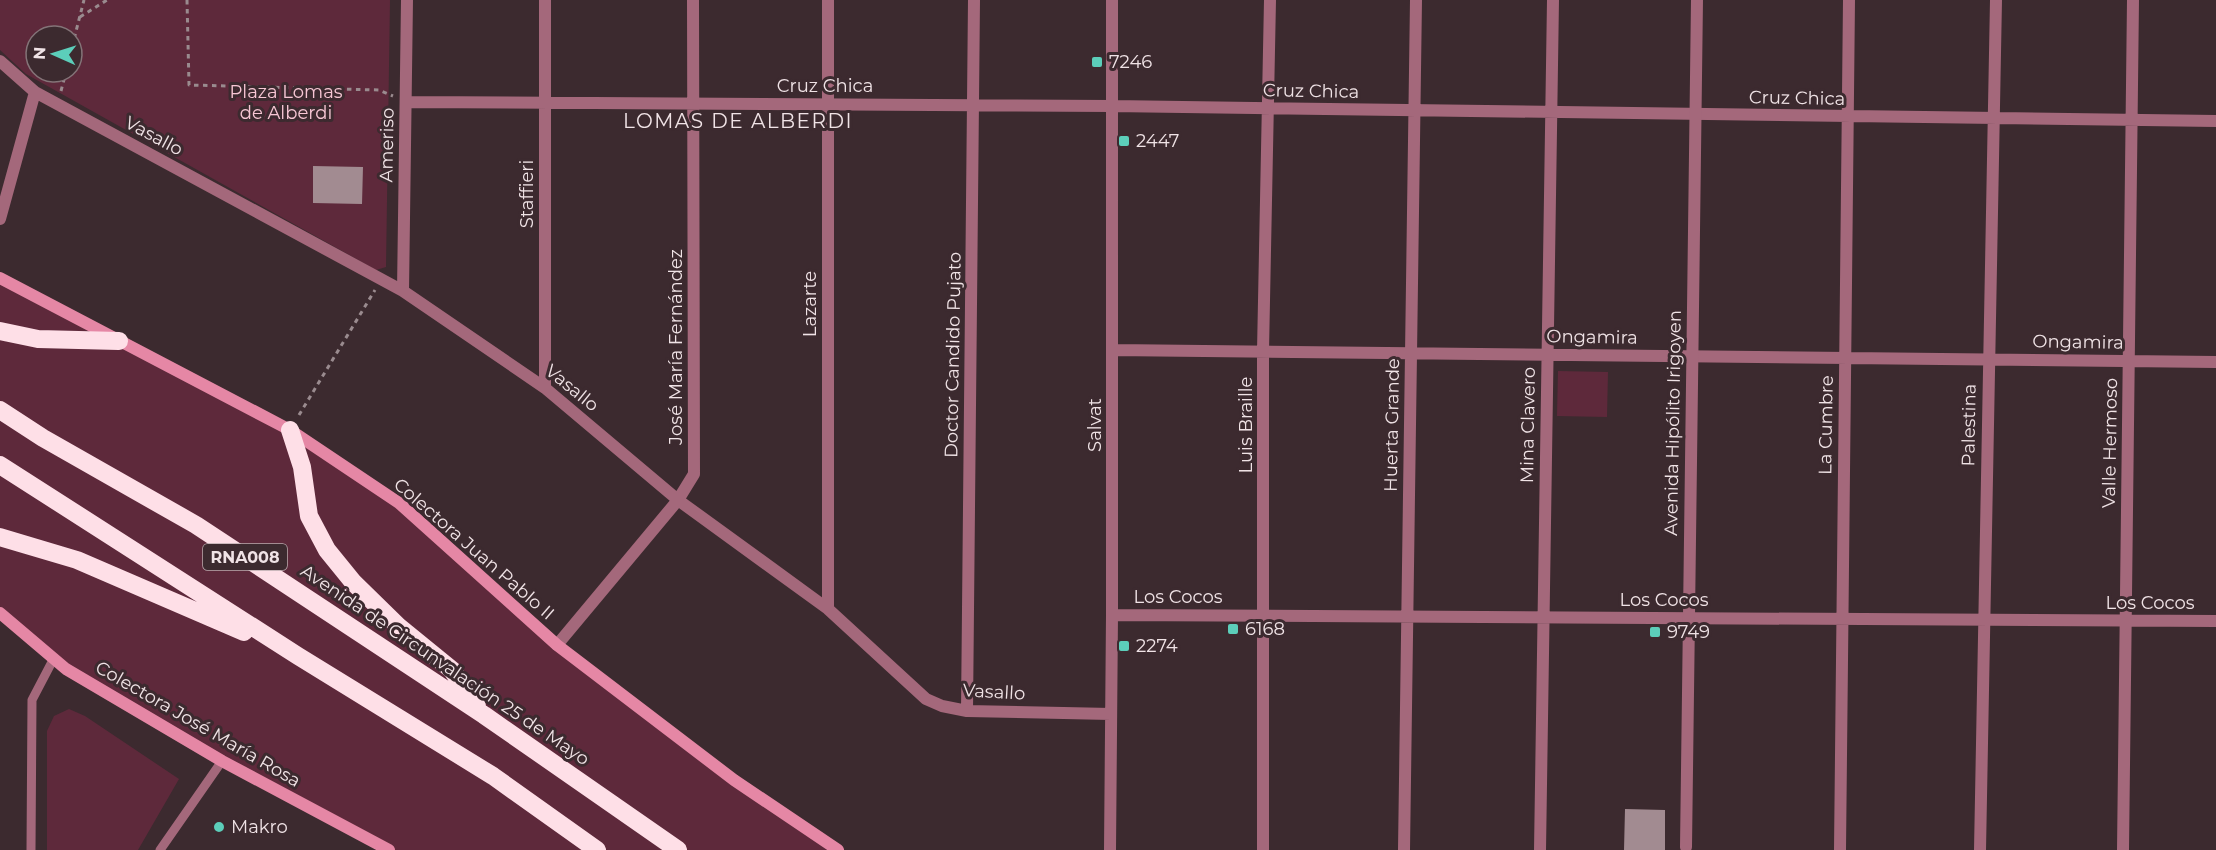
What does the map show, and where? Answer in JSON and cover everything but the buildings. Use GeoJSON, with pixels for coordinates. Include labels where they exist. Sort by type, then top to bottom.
{"type":"FeatureCollection","features":[{"type":"Feature","properties":{"kind":"highway"},"geometry":{"type":"LineString","coordinates":[[0,331],[38,339],[119,341]]}},
{"type":"Feature","properties":{"kind":"highway","name":"Avenida de Circunvalación 25 de Mayo"},"geometry":{"type":"LineString","coordinates":[[0,410],[43,438],[196,525],[484,715],[678,850]]}},
{"type":"Feature","properties":{"kind":"highway"},"geometry":{"type":"LineString","coordinates":[[290,430],[302,467],[309,516],[327,550],[353,582],[398,626],[452,670],[484,715]]}},
{"type":"Feature","properties":{"kind":"highway","name":"RNA008"},"geometry":{"type":"LineString","coordinates":[[0,465],[298,656],[493,776],[597,850]]}},
{"type":"Feature","properties":{"kind":"highway"},"geometry":{"type":"LineString","coordinates":[[0,537],[76,560],[298,656]]}},
{"type":"Feature","properties":{"kind":"main road","name":"Colectora Juan Pablo II"},"geometry":{"type":"LineString","coordinates":[[0,278],[290,430],[399,503],[557,645],[734,780],[838,850]]}},
{"type":"Feature","properties":{"kind":"main road","name":"Colectora José María Rosa"},"geometry":{"type":"LineString","coordinates":[[0,613],[66,669],[222,761],[389,850]]}},
{"type":"Feature","properties":{"kind":"street","name":"Ameriso"},"geometry":{"type":"LineString","coordinates":[[403,291],[407,0]]}},
{"type":"Feature","properties":{"kind":"street","name":"Staffieri"},"geometry":{"type":"LineString","coordinates":[[545,0],[545,388]]}},
{"type":"Feature","properties":{"kind":"street","name":"José María Fernández"},"geometry":{"type":"LineString","coordinates":[[557,645],[678,500],[694,474],[693,0]]}},
{"type":"Feature","properties":{"kind":"street","name":"Lazarte"},"geometry":{"type":"LineString","coordinates":[[828,0],[828,609]]}},
{"type":"Feature","properties":{"kind":"street","name":"Doctor Candido Pujato"},"geometry":{"type":"LineString","coordinates":[[967,711],[974,0]]}},
{"type":"Feature","properties":{"kind":"street","name":"Salvat"},"geometry":{"type":"LineString","coordinates":[[1110,850],[1113,350],[1112,0]]}},
{"type":"Feature","properties":{"kind":"street","name":"Luis Braille"},"geometry":{"type":"LineString","coordinates":[[1263,850],[1263,351],[1270,0]]}},
{"type":"Feature","properties":{"kind":"street","name":"Huerta Grande"},"geometry":{"type":"LineString","coordinates":[[1404,850],[1416,0]]}},
{"type":"Feature","properties":{"kind":"street","name":"Mina Clavero"},"geometry":{"type":"LineString","coordinates":[[1540,850],[1553,0]]}},
{"type":"Feature","properties":{"kind":"street","name":"Avenida Hipólito Irigoyen"},"geometry":{"type":"LineString","coordinates":[[1687,848],[1697,0]]}},
{"type":"Feature","properties":{"kind":"street","name":"La Cumbre"},"geometry":{"type":"LineString","coordinates":[[1840,850],[1848,0]]}},
{"type":"Feature","properties":{"kind":"street","name":"Palestina"},"geometry":{"type":"LineString","coordinates":[[1980,850],[1996,0]]}},
{"type":"Feature","properties":{"kind":"street","name":"Valle Hermoso"},"geometry":{"type":"LineString","coordinates":[[2123,850],[2133,0]]}},
{"type":"Feature","properties":{"kind":"street","name":"Vasallo"},"geometry":{"type":"LineString","coordinates":[[0,61],[34,92],[403,291],[545,388],[678,500],[828,609],[926,699],[942,706],[967,711],[1111,714]]}},
{"type":"Feature","properties":{"kind":"street"},"geometry":{"type":"LineString","coordinates":[[0,219],[34,92]]}},
{"type":"Feature","properties":{"kind":"street","name":"Cruz Chica"},"geometry":{"type":"LineString","coordinates":[[406,102],[1112,106],[2216,121]]}},
{"type":"Feature","properties":{"kind":"street","name":"Ongamira"},"geometry":{"type":"LineString","coordinates":[[1113,350],[2216,362]]}},
{"type":"Feature","properties":{"kind":"street","name":"Los Cocos"},"geometry":{"type":"LineString","coordinates":[[1112,615],[2216,621]]}},
{"type":"Feature","properties":{"kind":"lane"},"geometry":{"type":"LineString","coordinates":[[31,850],[32,700],[54,658]]}},
{"type":"Feature","properties":{"kind":"lane"},"geometry":{"type":"LineString","coordinates":[[160,850],[222,761]]}},
{"type":"Feature","properties":{"kind":"path"},"geometry":{"type":"LineString","coordinates":[[78,24],[84,0]]}},
{"type":"Feature","properties":{"kind":"path"},"geometry":{"type":"LineString","coordinates":[[79,18],[107,0]]}},
{"type":"Feature","properties":{"kind":"path"},"geometry":{"type":"LineString","coordinates":[[186,0],[189,85],[379,90],[406,102]]}},
{"type":"Feature","properties":{"kind":"path"},"geometry":{"type":"LineString","coordinates":[[58,104],[63,84]]}},
{"type":"Feature","properties":{"kind":"path"},"geometry":{"type":"LineString","coordinates":[[290,430],[381,279]]}},
{"type":"Feature","properties":{"kind":"green space","name":"Plaza Lomas de Alberdi"},"geometry":{"type":"Polygon","coordinates":[[[0,0],[390,0],[386,267],[376,270],[44,84],[84,84],[84,24],[24,24],[24,72],[0,50],[0,0]]]}},
{"type":"Feature","properties":{"kind":"green space"},"geometry":{"type":"Polygon","coordinates":[[[0,278],[290,430],[399,503],[557,645],[838,850],[389,850],[66,669],[0,613],[0,278]]]}},
{"type":"Feature","properties":{"kind":"green space"},"geometry":{"type":"Polygon","coordinates":[[[1558,371],[1608,372],[1607,417],[1557,416],[1558,371]]]}},
{"type":"Feature","properties":{"kind":"green space"},"geometry":{"type":"Polygon","coordinates":[[[69,709],[85,716],[179,779],[138,850],[47,850],[47,731],[54,716],[69,709]]]}},
{"type":"Feature","properties":{"kind":"place","name":"7246"},"geometry":{"type":"Point","coordinates":[1097,62]}},
{"type":"Feature","properties":{"kind":"place","name":"2447"},"geometry":{"type":"Point","coordinates":[1124,141]}},
{"type":"Feature","properties":{"kind":"place","name":"6168"},"geometry":{"type":"Point","coordinates":[1233,629]}},
{"type":"Feature","properties":{"kind":"place","name":"9749"},"geometry":{"type":"Point","coordinates":[1655,632]}},
{"type":"Feature","properties":{"kind":"place","name":"2274"},"geometry":{"type":"Point","coordinates":[1124,646]}},
{"type":"Feature","properties":{"kind":"place","name":"Makro"},"geometry":{"type":"Point","coordinates":[219,827]}},
{"type":"Feature","properties":{"kind":"district","name":"LOMAS DE ALBERDI"},"geometry":{"type":"Point","coordinates":[738,121]}}]}
